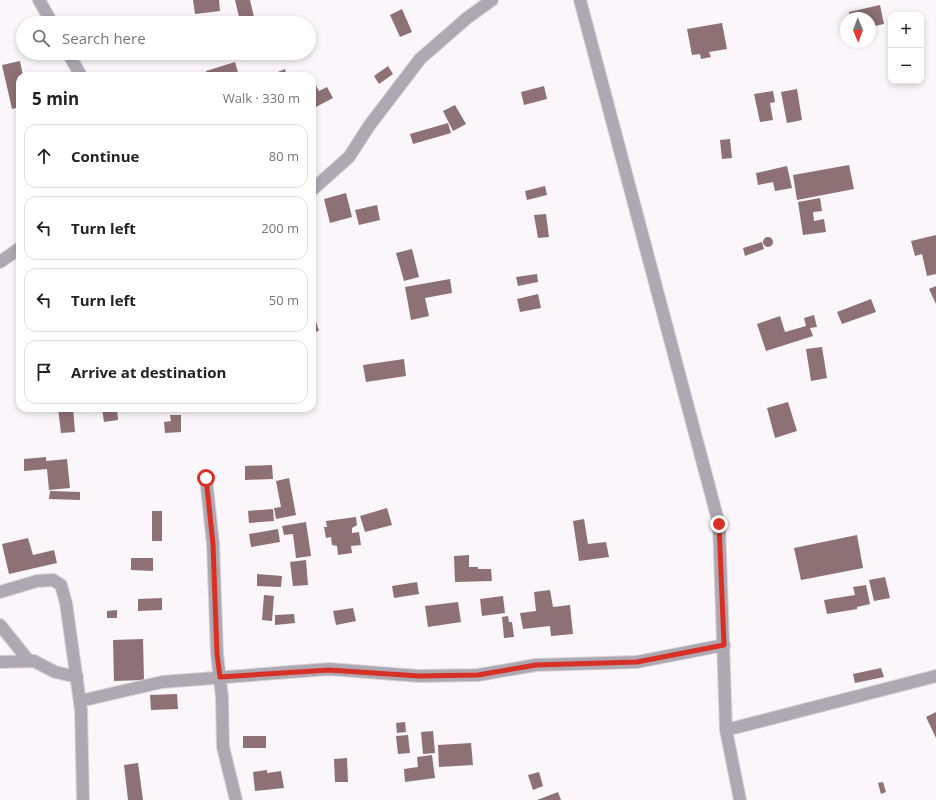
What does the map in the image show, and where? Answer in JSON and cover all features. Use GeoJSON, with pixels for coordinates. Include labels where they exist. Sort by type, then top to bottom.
{"type":"FeatureCollection","features":[{"type":"Feature","properties":{"kind":"street"},"geometry":{"type":"LineString","coordinates":[[39,0],[48,16]]}},
{"type":"Feature","properties":{"kind":"street"},"geometry":{"type":"LineString","coordinates":[[316,186],[349,157],[369,126],[420,59],[467,18],[492,0]]}},
{"type":"Feature","properties":{"kind":"street"},"geometry":{"type":"LineString","coordinates":[[580,0],[719,524],[726,730],[740,800]]}},
{"type":"Feature","properties":{"kind":"street"},"geometry":{"type":"LineString","coordinates":[[72,60],[79,72]]}},
{"type":"Feature","properties":{"kind":"street"},"geometry":{"type":"LineString","coordinates":[[0,262],[16,251]]}},
{"type":"Feature","properties":{"kind":"street"},"geometry":{"type":"LineString","coordinates":[[206,478],[213,544],[217,654],[222,697],[223,747],[236,800]]}},
{"type":"Feature","properties":{"kind":"street"},"geometry":{"type":"LineString","coordinates":[[0,592],[37,581],[53,580],[61,586],[66,603],[80,701],[83,800]]}},
{"type":"Feature","properties":{"kind":"street"},"geometry":{"type":"LineString","coordinates":[[0,625],[29,661]]}},
{"type":"Feature","properties":{"kind":"street"},"geometry":{"type":"LineString","coordinates":[[80,701],[162,682],[329,670],[419,676],[478,675],[536,665],[637,662],[724,645]]}},
{"type":"Feature","properties":{"kind":"street"},"geometry":{"type":"LineString","coordinates":[[0,662],[34,661],[55,672],[77,678]]}},
{"type":"Feature","properties":{"kind":"street"},"geometry":{"type":"LineString","coordinates":[[726,730],[936,676]]}},
{"type":"Feature","properties":{"kind":"building"},"geometry":{"type":"Polygon","coordinates":[[[193,0],[219,0],[220,11],[195,14],[193,0]]]}},
{"type":"Feature","properties":{"kind":"building"},"geometry":{"type":"Polygon","coordinates":[[[235,0],[250,0],[254,16],[239,16],[235,0]]]}},
{"type":"Feature","properties":{"kind":"building"},"geometry":{"type":"Polygon","coordinates":[[[880,5],[884,24],[876,26],[876,12],[849,12],[880,5]]]}},
{"type":"Feature","properties":{"kind":"building"},"geometry":{"type":"Polygon","coordinates":[[[402,9],[412,32],[400,37],[390,15],[402,9]]]}},
{"type":"Feature","properties":{"kind":"building"},"geometry":{"type":"Polygon","coordinates":[[[722,23],[727,49],[709,52],[711,57],[701,59],[700,54],[692,55],[687,29],[722,23]]]}},
{"type":"Feature","properties":{"kind":"building"},"geometry":{"type":"Polygon","coordinates":[[[20,61],[22,72],[16,72],[16,108],[12,109],[2,65],[20,61]]]}},
{"type":"Feature","properties":{"kind":"building"},"geometry":{"type":"Polygon","coordinates":[[[235,62],[238,72],[206,72],[235,62]]]}},
{"type":"Feature","properties":{"kind":"building"},"geometry":{"type":"Polygon","coordinates":[[[388,66],[393,74],[379,84],[374,76],[388,66]]]}},
{"type":"Feature","properties":{"kind":"building"},"geometry":{"type":"Polygon","coordinates":[[[285,69],[286,72],[278,72],[285,69]]]}},
{"type":"Feature","properties":{"kind":"building"},"geometry":{"type":"Polygon","coordinates":[[[316,86],[319,91],[327,87],[333,98],[316,107],[316,86]]]}},
{"type":"Feature","properties":{"kind":"building"},"geometry":{"type":"Polygon","coordinates":[[[544,86],[547,99],[524,105],[521,92],[544,86]]]}},
{"type":"Feature","properties":{"kind":"building"},"geometry":{"type":"Polygon","coordinates":[[[797,89],[802,120],[787,123],[781,92],[797,89]]]}},
{"type":"Feature","properties":{"kind":"building"},"geometry":{"type":"Polygon","coordinates":[[[773,91],[775,102],[770,103],[773,120],[760,122],[754,94],[773,91]]]}},
{"type":"Feature","properties":{"kind":"building"},"geometry":{"type":"Polygon","coordinates":[[[455,105],[466,124],[453,131],[443,111],[455,105]]]}},
{"type":"Feature","properties":{"kind":"building"},"geometry":{"type":"Polygon","coordinates":[[[448,123],[451,133],[413,144],[410,134],[448,123]]]}},
{"type":"Feature","properties":{"kind":"building"},"geometry":{"type":"Polygon","coordinates":[[[730,139],[732,158],[722,159],[720,140],[730,139]]]}},
{"type":"Feature","properties":{"kind":"building"},"geometry":{"type":"Polygon","coordinates":[[[849,165],[854,189],[797,200],[793,175],[849,165]]]}},
{"type":"Feature","properties":{"kind":"building"},"geometry":{"type":"Polygon","coordinates":[[[787,166],[792,188],[775,191],[773,182],[758,185],[756,173],[787,166]]]}},
{"type":"Feature","properties":{"kind":"building"},"geometry":{"type":"Polygon","coordinates":[[[545,186],[547,195],[527,200],[525,191],[545,186]]]}},
{"type":"Feature","properties":{"kind":"building"},"geometry":{"type":"Polygon","coordinates":[[[346,193],[352,217],[330,223],[324,199],[346,193]]]}},
{"type":"Feature","properties":{"kind":"building"},"geometry":{"type":"Polygon","coordinates":[[[820,198],[822,211],[813,212],[814,221],[824,219],[826,232],[803,235],[798,202],[820,198]]]}},
{"type":"Feature","properties":{"kind":"building"},"geometry":{"type":"Polygon","coordinates":[[[377,205],[380,220],[359,225],[355,210],[377,205]]]}},
{"type":"Feature","properties":{"kind":"building"},"geometry":{"type":"Polygon","coordinates":[[[546,214],[549,237],[538,238],[534,215],[546,214]]]}},
{"type":"Feature","properties":{"kind":"building"},"geometry":{"type":"Polygon","coordinates":[[[936,235],[936,274],[927,276],[922,254],[915,256],[911,241],[936,235]]]}},
{"type":"Feature","properties":{"kind":"building"},"geometry":{"type":"Polygon","coordinates":[[[768,237],[773,242],[768,247],[763,242],[768,237]]]}},
{"type":"Feature","properties":{"kind":"building"},"geometry":{"type":"Polygon","coordinates":[[[762,242],[764,249],[745,256],[743,248],[762,242]]]}},
{"type":"Feature","properties":{"kind":"building"},"geometry":{"type":"Polygon","coordinates":[[[412,249],[419,277],[404,281],[396,253],[412,249]]]}},
{"type":"Feature","properties":{"kind":"building"},"geometry":{"type":"Polygon","coordinates":[[[537,274],[538,282],[518,286],[516,277],[537,274]]]}},
{"type":"Feature","properties":{"kind":"building"},"geometry":{"type":"Polygon","coordinates":[[[450,279],[452,293],[425,298],[429,316],[411,320],[405,287],[450,279]]]}},
{"type":"Feature","properties":{"kind":"building"},"geometry":{"type":"Polygon","coordinates":[[[936,286],[936,304],[929,289],[936,286]]]}},
{"type":"Feature","properties":{"kind":"building"},"geometry":{"type":"Polygon","coordinates":[[[538,294],[541,308],[520,312],[517,299],[538,294]]]}},
{"type":"Feature","properties":{"kind":"building"},"geometry":{"type":"Polygon","coordinates":[[[871,299],[876,312],[842,324],[837,312],[871,299]]]}},
{"type":"Feature","properties":{"kind":"building"},"geometry":{"type":"Polygon","coordinates":[[[814,315],[817,327],[810,328],[813,336],[766,351],[757,324],[780,316],[785,332],[806,326],[804,318],[814,315]]]}},
{"type":"Feature","properties":{"kind":"building"},"geometry":{"type":"Polygon","coordinates":[[[316,321],[319,331],[316,332],[316,321]]]}},
{"type":"Feature","properties":{"kind":"building"},"geometry":{"type":"Polygon","coordinates":[[[822,347],[827,378],[811,381],[806,349],[822,347]]]}},
{"type":"Feature","properties":{"kind":"building"},"geometry":{"type":"Polygon","coordinates":[[[404,359],[406,376],[366,382],[363,365],[404,359]]]}},
{"type":"Feature","properties":{"kind":"building"},"geometry":{"type":"Polygon","coordinates":[[[788,402],[797,431],[775,438],[767,408],[788,402]]]}},
{"type":"Feature","properties":{"kind":"building"},"geometry":{"type":"Polygon","coordinates":[[[58,412],[73,412],[75,432],[61,433],[58,412]]]}},
{"type":"Feature","properties":{"kind":"building"},"geometry":{"type":"Polygon","coordinates":[[[103,412],[117,412],[118,420],[104,422],[103,412]]]}},
{"type":"Feature","properties":{"kind":"building"},"geometry":{"type":"Polygon","coordinates":[[[170,415],[181,415],[181,432],[165,433],[164,422],[171,421],[170,415]]]}},
{"type":"Feature","properties":{"kind":"building"},"geometry":{"type":"Polygon","coordinates":[[[46,457],[46,461],[67,459],[70,488],[49,490],[47,469],[24,471],[24,459],[46,457]]]}},
{"type":"Feature","properties":{"kind":"building"},"geometry":{"type":"Polygon","coordinates":[[[272,465],[273,479],[245,480],[245,466],[272,465]]]}},
{"type":"Feature","properties":{"kind":"building"},"geometry":{"type":"Polygon","coordinates":[[[289,478],[296,515],[276,519],[274,508],[281,507],[276,481],[289,478]]]}},
{"type":"Feature","properties":{"kind":"building"},"geometry":{"type":"Polygon","coordinates":[[[50,491],[80,492],[80,500],[49,499],[50,491]]]}},
{"type":"Feature","properties":{"kind":"building"},"geometry":{"type":"Polygon","coordinates":[[[387,508],[392,525],[365,532],[360,516],[387,508]]]}},
{"type":"Feature","properties":{"kind":"building"},"geometry":{"type":"Polygon","coordinates":[[[273,509],[274,521],[249,523],[248,511],[273,509]]]}},
{"type":"Feature","properties":{"kind":"building"},"geometry":{"type":"Polygon","coordinates":[[[152,511],[162,511],[162,541],[152,541],[152,511]]]}},
{"type":"Feature","properties":{"kind":"building"},"geometry":{"type":"Polygon","coordinates":[[[356,517],[357,525],[352,528],[352,533],[359,532],[361,545],[351,546],[352,553],[338,555],[337,546],[332,545],[331,537],[326,538],[324,527],[327,527],[326,521],[356,517]]]}},
{"type":"Feature","properties":{"kind":"building"},"geometry":{"type":"Polygon","coordinates":[[[584,519],[588,544],[606,542],[609,557],[579,561],[573,521],[584,519]]]}},
{"type":"Feature","properties":{"kind":"building"},"geometry":{"type":"Polygon","coordinates":[[[306,522],[311,556],[296,558],[293,534],[284,535],[282,526],[306,522]]]}},
{"type":"Feature","properties":{"kind":"building"},"geometry":{"type":"Polygon","coordinates":[[[278,529],[280,542],[251,547],[249,534],[278,529]]]}},
{"type":"Feature","properties":{"kind":"building"},"geometry":{"type":"Polygon","coordinates":[[[857,535],[863,568],[801,580],[794,548],[857,535]]]}},
{"type":"Feature","properties":{"kind":"building"},"geometry":{"type":"Polygon","coordinates":[[[28,538],[33,555],[54,550],[57,563],[9,574],[2,544],[28,538]]]}},
{"type":"Feature","properties":{"kind":"building"},"geometry":{"type":"Polygon","coordinates":[[[469,555],[469,567],[491,569],[492,581],[455,582],[454,556],[469,555]]]}},
{"type":"Feature","properties":{"kind":"building"},"geometry":{"type":"Polygon","coordinates":[[[131,558],[153,558],[153,571],[131,570],[131,558]]]}},
{"type":"Feature","properties":{"kind":"building"},"geometry":{"type":"Polygon","coordinates":[[[306,560],[308,585],[293,586],[290,562],[306,560]]]}},
{"type":"Feature","properties":{"kind":"building"},"geometry":{"type":"Polygon","coordinates":[[[257,574],[282,576],[281,587],[257,586],[257,574]]]}},
{"type":"Feature","properties":{"kind":"building"},"geometry":{"type":"Polygon","coordinates":[[[885,577],[890,598],[874,601],[869,580],[885,577]]]}},
{"type":"Feature","properties":{"kind":"building"},"geometry":{"type":"Polygon","coordinates":[[[417,582],[419,594],[394,598],[392,586],[417,582]]]}},
{"type":"Feature","properties":{"kind":"building"},"geometry":{"type":"Polygon","coordinates":[[[866,585],[870,604],[857,607],[857,609],[827,614],[824,600],[855,595],[853,587],[866,585]]]}},
{"type":"Feature","properties":{"kind":"building"},"geometry":{"type":"Polygon","coordinates":[[[550,590],[553,607],[570,605],[573,634],[551,636],[550,626],[523,629],[520,613],[536,611],[534,592],[550,590]]]}},
{"type":"Feature","properties":{"kind":"building"},"geometry":{"type":"Polygon","coordinates":[[[264,595],[274,596],[272,621],[262,620],[264,595]]]}},
{"type":"Feature","properties":{"kind":"building"},"geometry":{"type":"Polygon","coordinates":[[[503,596],[505,613],[482,616],[480,599],[503,596]]]}},
{"type":"Feature","properties":{"kind":"building"},"geometry":{"type":"Polygon","coordinates":[[[162,598],[162,610],[138,611],[138,599],[162,598]]]}},
{"type":"Feature","properties":{"kind":"building"},"geometry":{"type":"Polygon","coordinates":[[[458,602],[461,622],[428,627],[425,606],[458,602]]]}},
{"type":"Feature","properties":{"kind":"building"},"geometry":{"type":"Polygon","coordinates":[[[353,608],[356,621],[336,625],[333,611],[353,608]]]}},
{"type":"Feature","properties":{"kind":"building"},"geometry":{"type":"Polygon","coordinates":[[[117,610],[117,618],[107,618],[107,611],[117,610]]]}},
{"type":"Feature","properties":{"kind":"building"},"geometry":{"type":"Polygon","coordinates":[[[294,614],[295,623],[275,625],[275,615],[294,614]]]}},
{"type":"Feature","properties":{"kind":"building"},"geometry":{"type":"Polygon","coordinates":[[[508,616],[509,622],[512,622],[514,637],[504,638],[502,617],[508,616]]]}},
{"type":"Feature","properties":{"kind":"building"},"geometry":{"type":"Polygon","coordinates":[[[143,639],[144,680],[114,681],[113,640],[143,639]]]}},
{"type":"Feature","properties":{"kind":"building"},"geometry":{"type":"Polygon","coordinates":[[[881,668],[884,677],[855,683],[853,674],[881,668]]]}},
{"type":"Feature","properties":{"kind":"building"},"geometry":{"type":"Polygon","coordinates":[[[177,694],[178,709],[151,710],[150,695],[177,694]]]}},
{"type":"Feature","properties":{"kind":"building"},"geometry":{"type":"Polygon","coordinates":[[[936,712],[936,738],[926,717],[936,712]]]}},
{"type":"Feature","properties":{"kind":"building"},"geometry":{"type":"Polygon","coordinates":[[[405,722],[406,732],[397,733],[396,723],[405,722]]]}},
{"type":"Feature","properties":{"kind":"building"},"geometry":{"type":"Polygon","coordinates":[[[433,731],[435,753],[423,754],[421,732],[433,731]]]}},
{"type":"Feature","properties":{"kind":"building"},"geometry":{"type":"Polygon","coordinates":[[[408,735],[410,753],[398,754],[396,736],[408,735]]]}},
{"type":"Feature","properties":{"kind":"building"},"geometry":{"type":"Polygon","coordinates":[[[243,736],[266,736],[266,748],[243,748],[243,736]]]}},
{"type":"Feature","properties":{"kind":"building"},"geometry":{"type":"Polygon","coordinates":[[[471,743],[473,765],[439,767],[438,745],[471,743]]]}},
{"type":"Feature","properties":{"kind":"building"},"geometry":{"type":"Polygon","coordinates":[[[432,755],[435,778],[405,782],[404,769],[418,767],[417,757],[432,755]]]}},
{"type":"Feature","properties":{"kind":"building"},"geometry":{"type":"Polygon","coordinates":[[[347,758],[348,782],[335,782],[334,759],[347,758]]]}},
{"type":"Feature","properties":{"kind":"building"},"geometry":{"type":"Polygon","coordinates":[[[138,763],[143,800],[128,800],[124,765],[138,763]]]}},
{"type":"Feature","properties":{"kind":"building"},"geometry":{"type":"Polygon","coordinates":[[[267,770],[267,773],[281,771],[284,788],[255,791],[253,772],[267,770]]]}},
{"type":"Feature","properties":{"kind":"building"},"geometry":{"type":"Polygon","coordinates":[[[539,772],[543,786],[533,790],[528,775],[539,772]]]}},
{"type":"Feature","properties":{"kind":"building"},"geometry":{"type":"Polygon","coordinates":[[[883,782],[886,792],[881,794],[878,783],[883,782]]]}},
{"type":"Feature","properties":{"kind":"building"},"geometry":{"type":"Polygon","coordinates":[[[558,792],[561,800],[537,800],[558,792]]]}},
{"type":"Feature","properties":{"kind":"route"},"geometry":{"type":"LineString","coordinates":[[206,478],[213,544],[217,654],[220,677],[329,670],[419,676],[478,675],[536,665],[637,662],[724,645],[719,524]]}}]}
